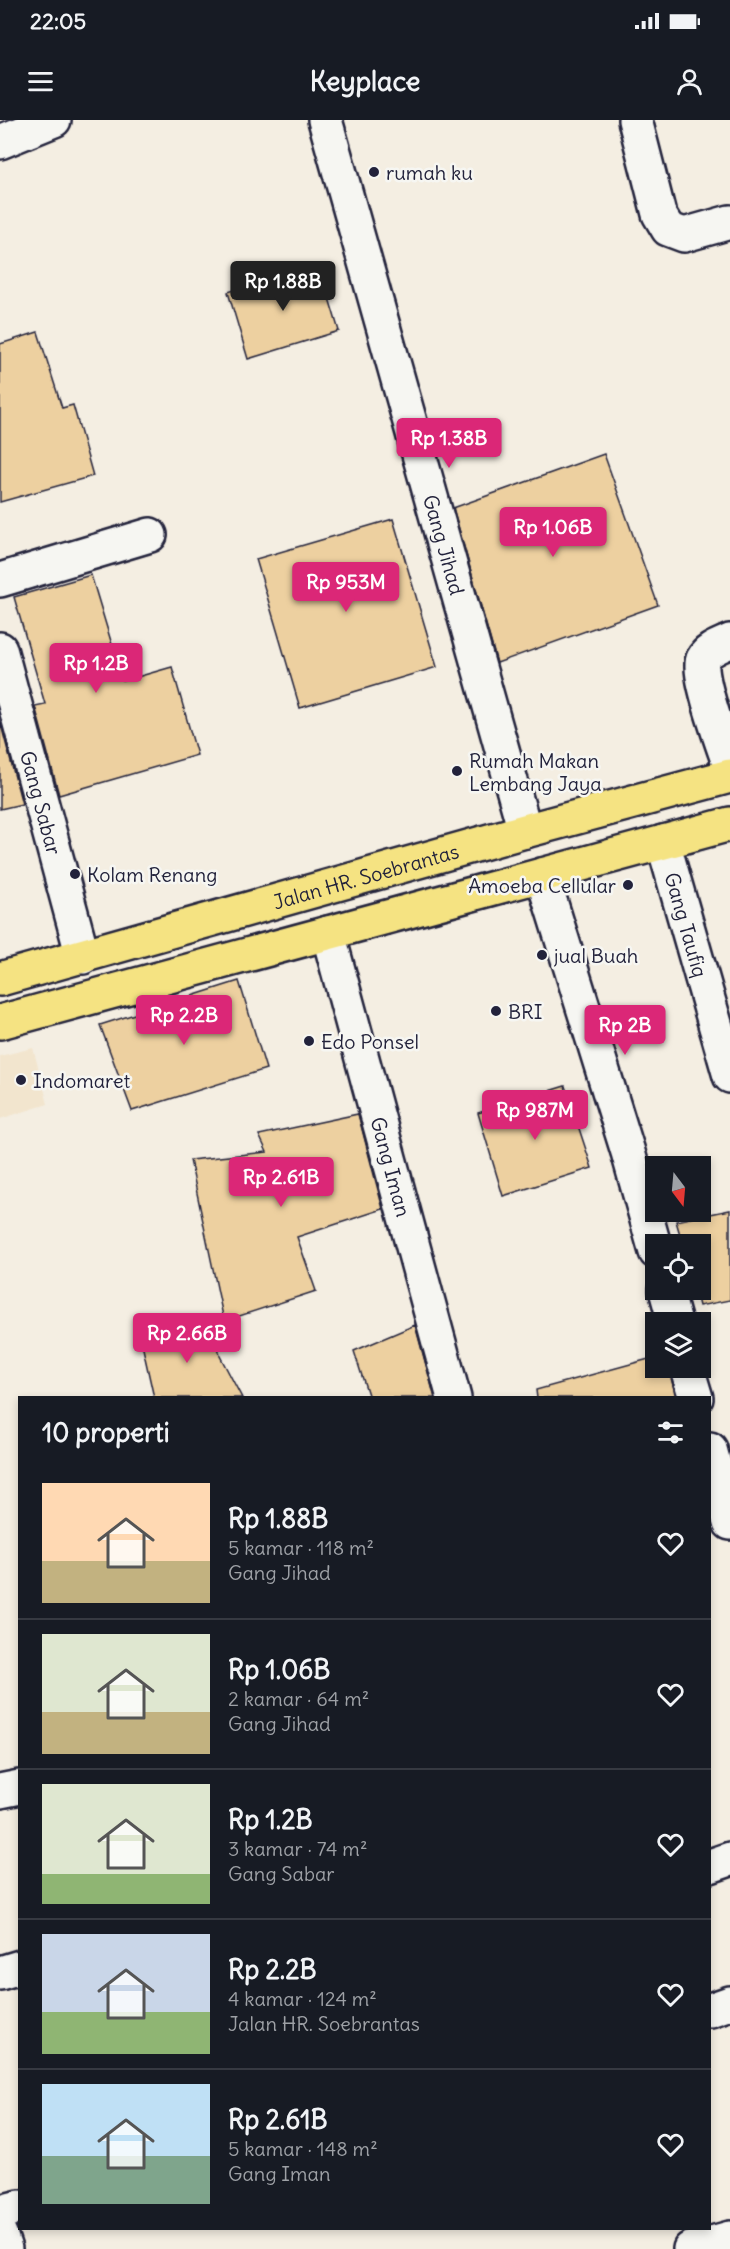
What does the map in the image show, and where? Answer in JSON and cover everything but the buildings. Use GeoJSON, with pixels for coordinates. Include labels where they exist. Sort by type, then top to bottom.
{"type":"FeatureCollection","features":[{"type":"Feature","properties":{"kind":"main road","name":"Jalan HR. Soebrantas"},"geometry":{"type":"LineString","coordinates":[[0,979],[525,831],[730,776]]}},
{"type":"Feature","properties":{"kind":"main road"},"geometry":{"type":"LineString","coordinates":[[0,1022],[730,824]]}},
{"type":"Feature","properties":{"kind":"main road"},"geometry":{"type":"LineString","coordinates":[[274,903],[286,944]]}},
{"type":"Feature","properties":{"kind":"street"},"geometry":{"type":"LineString","coordinates":[[0,142],[54,120]]}},
{"type":"Feature","properties":{"kind":"street","name":"Gang Jihad"},"geometry":{"type":"LineString","coordinates":[[325,120],[525,831]]}},
{"type":"Feature","properties":{"kind":"street"},"geometry":{"type":"LineString","coordinates":[[635,120],[659,214],[668,229],[684,235],[730,222]]}},
{"type":"Feature","properties":{"kind":"street"},"geometry":{"type":"LineString","coordinates":[[0,580],[150,535]]}},
{"type":"Feature","properties":{"kind":"street"},"geometry":{"type":"LineString","coordinates":[[730,641],[711,650],[703,660],[702,677],[730,766]]}},
{"type":"Feature","properties":{"kind":"street","name":"Gang Sabar"},"geometry":{"type":"LineString","coordinates":[[0,649],[83,957]]}},
{"type":"Feature","properties":{"kind":"street","name":"Gang Taufiq"},"geometry":{"type":"LineString","coordinates":[[663,842],[730,1076]]}},
{"type":"Feature","properties":{"kind":"street"},"geometry":{"type":"LineString","coordinates":[[542,875],[625,1141],[651,1234]]}},
{"type":"Feature","properties":{"kind":"street","name":"Gang Iman"},"geometry":{"type":"LineString","coordinates":[[328,933],[453,1396]]}},
{"type":"Feature","properties":{"kind":"street"},"geometry":{"type":"LineString","coordinates":[[690,1378],[695,1396]]}},
{"type":"Feature","properties":{"kind":"street"},"geometry":{"type":"LineString","coordinates":[[711,1453],[730,1524]]}},
{"type":"Feature","properties":{"kind":"street"},"geometry":{"type":"LineString","coordinates":[[0,1791],[18,1787]]}},
{"type":"Feature","properties":{"kind":"street"},"geometry":{"type":"LineString","coordinates":[[711,1866],[730,1859]]}},
{"type":"Feature","properties":{"kind":"street"},"geometry":{"type":"LineString","coordinates":[[0,1973],[18,1968]]}},
{"type":"Feature","properties":{"kind":"street"},"geometry":{"type":"LineString","coordinates":[[711,2010],[730,2003]]}},
{"type":"Feature","properties":{"kind":"street"},"geometry":{"type":"LineString","coordinates":[[0,2212],[18,2208]]}},
{"type":"Feature","properties":{"kind":"street"},"geometry":{"type":"LineString","coordinates":[[0,2234],[5,2249]]}},
{"type":"Feature","properties":{"kind":"street"},"geometry":{"type":"LineString","coordinates":[[690,2249],[730,2238]]}},
{"type":"Feature","properties":{"kind":"shaded area","name":"Indomaret"},"geometry":{"type":"Polygon","coordinates":[[[33,1048],[48,1104],[0,1119],[0,1056],[33,1048]]]}},
{"type":"Feature","properties":{"kind":"place","name":"rumah ku"},"geometry":{"type":"Point","coordinates":[374,172]}},
{"type":"Feature","properties":{"kind":"place","name":"Rumah Makan Lembang Jaya"},"geometry":{"type":"Point","coordinates":[457,771]}},
{"type":"Feature","properties":{"kind":"place","name":"Kolam Renang"},"geometry":{"type":"Point","coordinates":[75,874]}},
{"type":"Feature","properties":{"kind":"place","name":"Amoeba Cellular"},"geometry":{"type":"Point","coordinates":[628,885]}},
{"type":"Feature","properties":{"kind":"place","name":"jual Buah"},"geometry":{"type":"Point","coordinates":[542,955]}},
{"type":"Feature","properties":{"kind":"place","name":"BRI"},"geometry":{"type":"Point","coordinates":[496,1011]}},
{"type":"Feature","properties":{"kind":"place","name":"Edo Ponsel"},"geometry":{"type":"Point","coordinates":[309,1041]}},
{"type":"Feature","properties":{"kind":"place","name":"Indomaret"},"geometry":{"type":"Point","coordinates":[21,1080]}}]}
